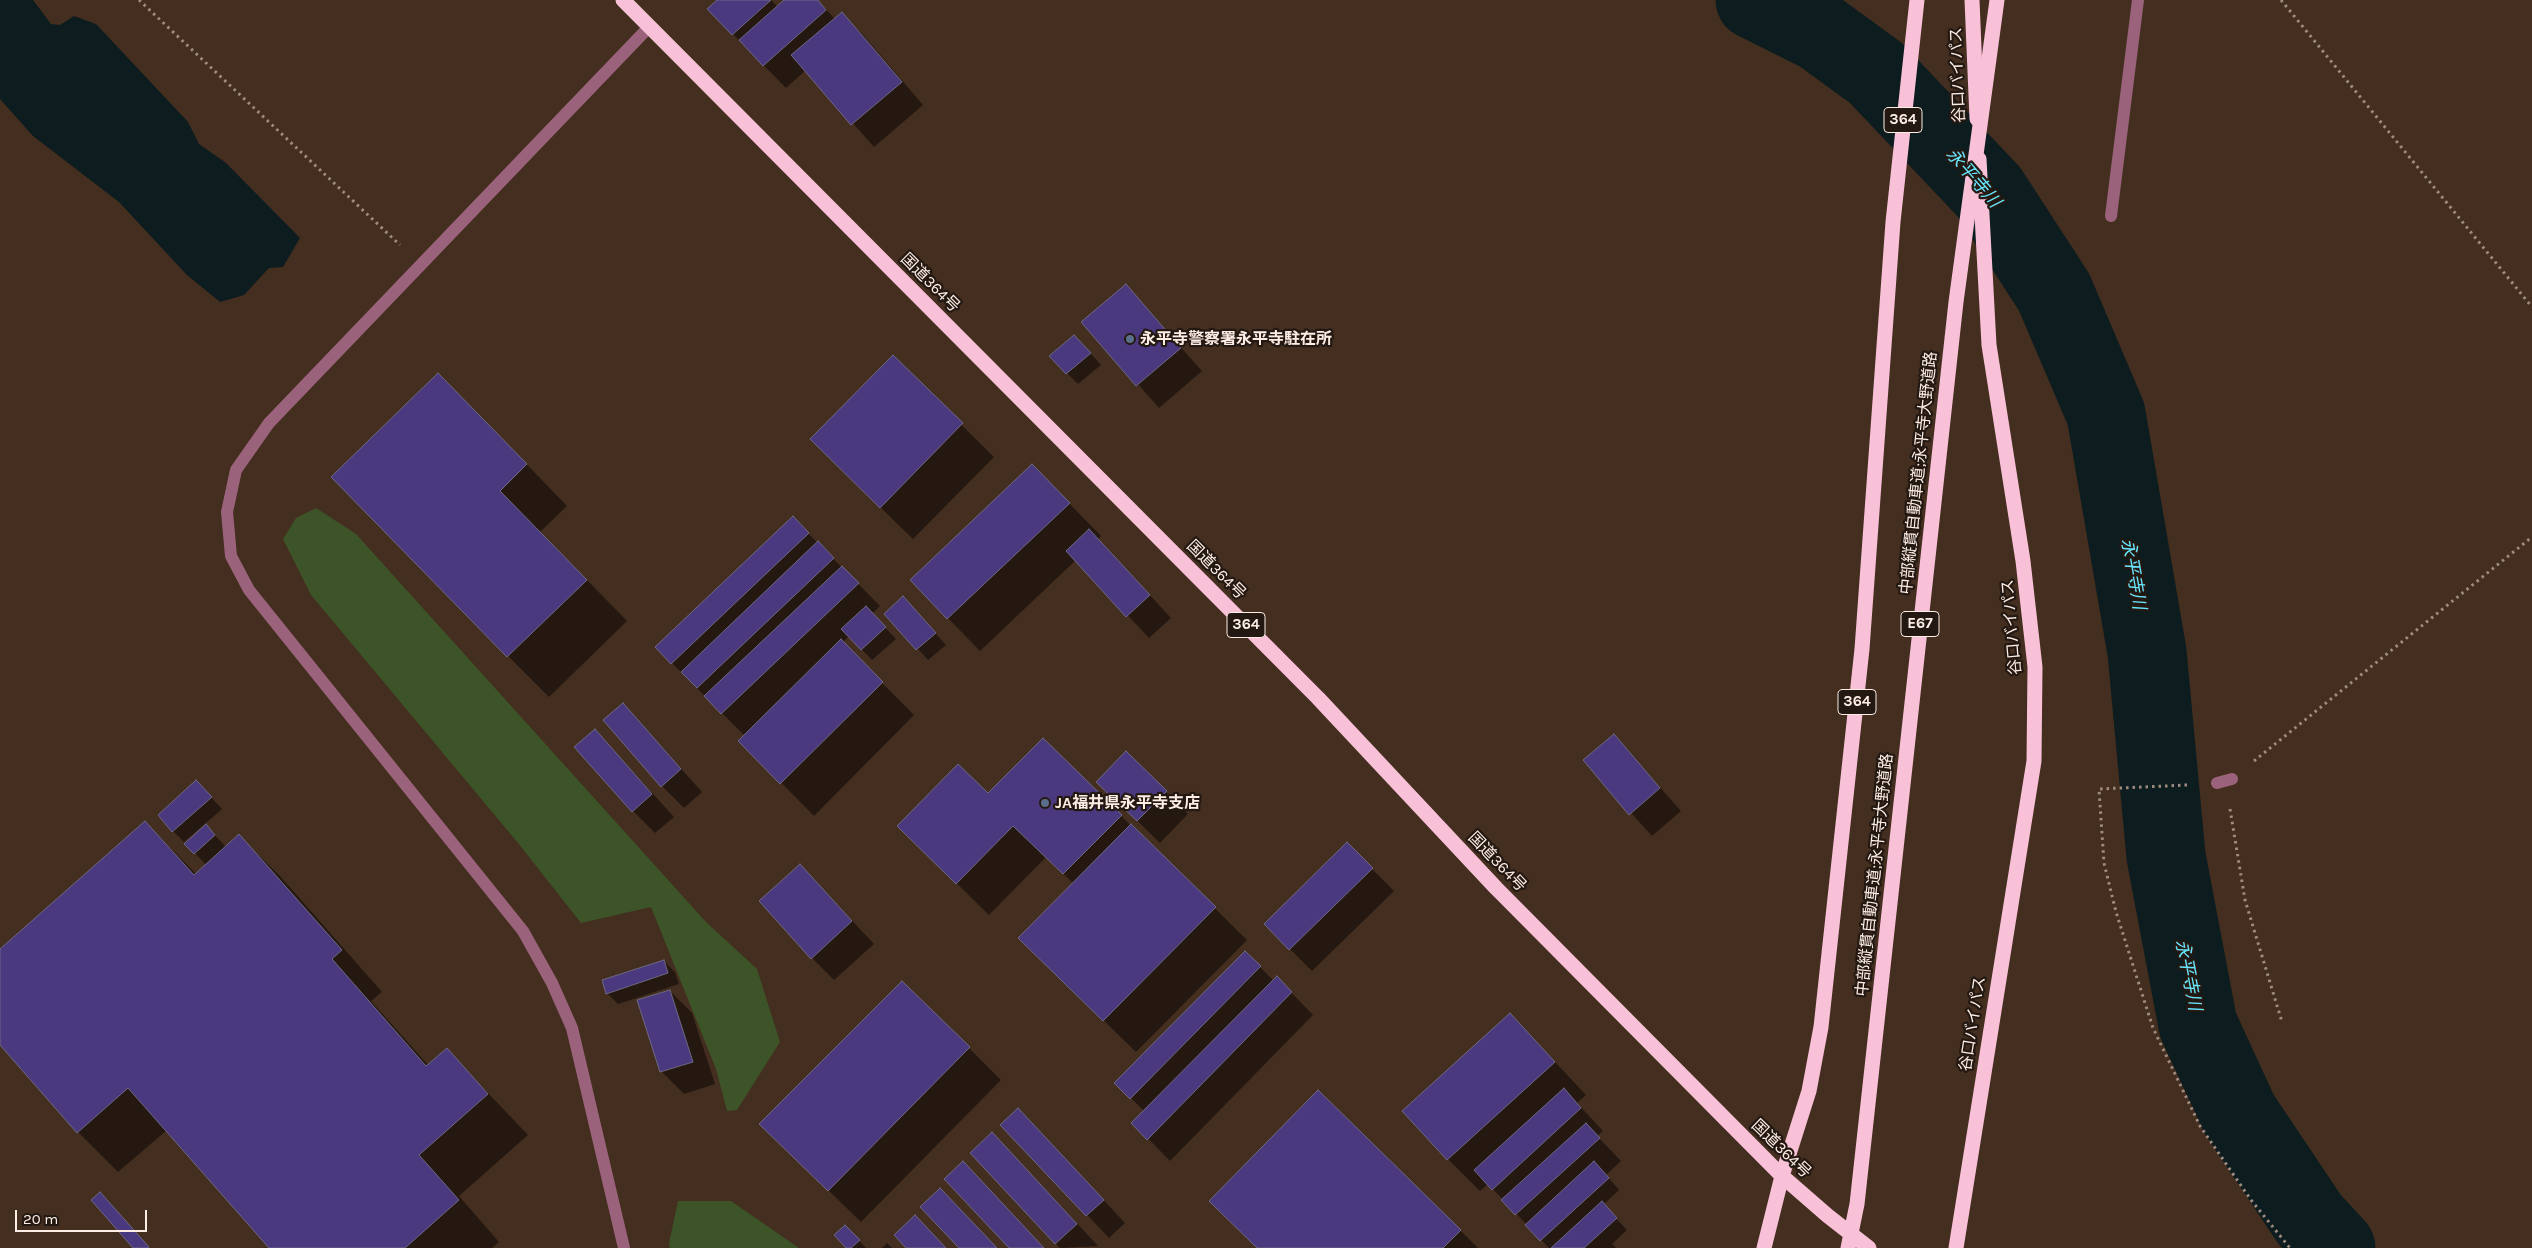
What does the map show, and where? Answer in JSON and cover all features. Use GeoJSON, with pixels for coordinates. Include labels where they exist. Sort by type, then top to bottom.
{"type":"FeatureCollection","features":[{"type":"Feature","properties":{"kind":"highway","name":"国道364号"},"geometry":{"type":"LineString","coordinates":[[623,0],[1312,691],[1496,888],[1782,1176],[1869,1248]]}},
{"type":"Feature","properties":{"kind":"highway","name":"364"},"geometry":{"type":"LineString","coordinates":[[1782,1176],[1809,1092],[1821,1027],[1862,649],[1893,222],[1913,18],[1917,0]]}},
{"type":"Feature","properties":{"kind":"highway","name":"谷口バイパス"},"geometry":{"type":"LineString","coordinates":[[1956,1248],[2034,761],[2035,667],[2031,622],[1989,345],[1972,0]]}},
{"type":"Feature","properties":{"kind":"highway","name":"中部縦貫自動車道;永平寺大野道路"},"geometry":{"type":"LineString","coordinates":[[1848,1248],[1859,1184],[1956,302],[1997,0]]}},
{"type":"Feature","properties":{"kind":"highway"},"geometry":{"type":"LineString","coordinates":[[1764,1248],[1782,1176]]}},
{"type":"Feature","properties":{"kind":"street"},"geometry":{"type":"LineString","coordinates":[[2111,216],[2138,0]]}},
{"type":"Feature","properties":{"kind":"street"},"geometry":{"type":"LineString","coordinates":[[624,1248],[572,1028],[552,983],[523,931],[249,590],[231,556],[227,512],[236,470],[269,423],[650,26]]}},
{"type":"Feature","properties":{"kind":"street"},"geometry":{"type":"LineString","coordinates":[[2217,783],[2232,779]]}},
{"type":"Feature","properties":{"kind":"path"},"geometry":{"type":"LineString","coordinates":[[139,0],[421,264]]}},
{"type":"Feature","properties":{"kind":"path"},"geometry":{"type":"LineString","coordinates":[[2281,0],[2532,307]]}},
{"type":"Feature","properties":{"kind":"path"},"geometry":{"type":"LineString","coordinates":[[2282,1022],[2245,900],[2230,812],[2232,779],[2532,537]]}},
{"type":"Feature","properties":{"kind":"path"},"geometry":{"type":"LineString","coordinates":[[2217,783],[2099,789],[2104,864],[2116,912],[2153,1028],[2200,1126],[2251,1200],[2290,1248]]}},
{"type":"Feature","properties":{"kind":"green space"},"geometry":{"type":"Polygon","coordinates":[[[316,508],[356,534],[706,922],[757,969],[780,1042],[737,1110],[727,1111],[716,1069],[651,907],[581,923],[518,843],[311,595],[283,539],[296,518],[316,508]]]}},
{"type":"Feature","properties":{"kind":"green space"},"geometry":{"type":"Polygon","coordinates":[[[678,1201],[731,1201],[799,1248],[670,1248],[669,1243],[678,1201]]]}},
{"type":"Feature","properties":{"kind":"shaded area"},"geometry":{"type":"Polygon","coordinates":[[[0,0],[33,0],[51,24],[60,25],[74,16],[96,24],[188,122],[199,144],[226,163],[300,238],[283,267],[269,268],[244,295],[220,302],[187,275],[119,202],[33,136],[0,99],[0,0]]]}},
{"type":"Feature","properties":{"kind":"building"},"geometry":{"type":"Polygon","coordinates":[[[717,0],[771,0],[732,35],[707,9],[717,0]]]}},
{"type":"Feature","properties":{"kind":"building"},"geometry":{"type":"Polygon","coordinates":[[[784,0],[818,0],[826,10],[763,66],[739,40],[784,0]]]}},
{"type":"Feature","properties":{"kind":"building"},"geometry":{"type":"Polygon","coordinates":[[[842,12],[902,82],[851,125],[791,55],[842,12]]]}},
{"type":"Feature","properties":{"kind":"building"},"geometry":{"type":"Polygon","coordinates":[[[1126,284],[1181,348],[1136,386],[1081,322],[1126,284]]]}},
{"type":"Feature","properties":{"kind":"building"},"geometry":{"type":"Polygon","coordinates":[[[1074,335],[1091,353],[1066,374],[1049,356],[1074,335]]]}},
{"type":"Feature","properties":{"kind":"building"},"geometry":{"type":"Polygon","coordinates":[[[893,355],[963,423],[880,508],[810,439],[893,355]]]}},
{"type":"Feature","properties":{"kind":"building"},"geometry":{"type":"Polygon","coordinates":[[[438,373],[527,464],[500,491],[587,580],[507,657],[331,477],[438,373]]]}},
{"type":"Feature","properties":{"kind":"building"},"geometry":{"type":"Polygon","coordinates":[[[1032,464],[1070,503],[947,619],[910,580],[1032,464]]]}},
{"type":"Feature","properties":{"kind":"building"},"geometry":{"type":"Polygon","coordinates":[[[793,516],[809,533],[671,664],[655,647],[793,516]]]}},
{"type":"Feature","properties":{"kind":"building"},"geometry":{"type":"Polygon","coordinates":[[[1089,529],[1150,595],[1126,617],[1066,551],[1089,529]]]}},
{"type":"Feature","properties":{"kind":"building"},"geometry":{"type":"Polygon","coordinates":[[[818,541],[834,558],[697,688],[681,672],[818,541]]]}},
{"type":"Feature","properties":{"kind":"building"},"geometry":{"type":"Polygon","coordinates":[[[842,566],[859,583],[721,714],[704,696],[842,566]]]}},
{"type":"Feature","properties":{"kind":"building"},"geometry":{"type":"Polygon","coordinates":[[[903,596],[936,633],[916,650],[884,614],[903,596]]]}},
{"type":"Feature","properties":{"kind":"building"},"geometry":{"type":"Polygon","coordinates":[[[866,606],[886,627],[861,650],[841,629],[866,606]]]}},
{"type":"Feature","properties":{"kind":"building"},"geometry":{"type":"Polygon","coordinates":[[[841,639],[883,682],[780,784],[738,741],[841,639]]]}},
{"type":"Feature","properties":{"kind":"building"},"geometry":{"type":"Polygon","coordinates":[[[623,703],[681,769],[661,787],[603,720],[623,703]]]}},
{"type":"Feature","properties":{"kind":"building"},"geometry":{"type":"Polygon","coordinates":[[[595,729],[652,794],[632,812],[574,747],[595,729]]]}},
{"type":"Feature","properties":{"kind":"building"},"geometry":{"type":"Polygon","coordinates":[[[1614,734],[1660,788],[1629,815],[1583,760],[1614,734]]]}},
{"type":"Feature","properties":{"kind":"building"},"geometry":{"type":"Polygon","coordinates":[[[1043,738],[1122,815],[1063,874],[1013,826],[956,884],[897,826],[958,764],[988,793],[1043,738]]]}},
{"type":"Feature","properties":{"kind":"building"},"geometry":{"type":"Polygon","coordinates":[[[1126,751],[1167,791],[1137,821],[1096,782],[1126,751]]]}},
{"type":"Feature","properties":{"kind":"building"},"geometry":{"type":"Polygon","coordinates":[[[196,780],[212,797],[172,832],[158,815],[196,780]]]}},
{"type":"Feature","properties":{"kind":"building"},"geometry":{"type":"Polygon","coordinates":[[[145,821],[194,875],[239,834],[342,950],[332,959],[426,1066],[447,1048],[488,1094],[419,1155],[459,1200],[405,1248],[269,1248],[128,1088],[77,1133],[0,1045],[0,949],[145,821]]]}},
{"type":"Feature","properties":{"kind":"building"},"geometry":{"type":"Polygon","coordinates":[[[206,824],[215,835],[194,854],[184,844],[206,824]]]}},
{"type":"Feature","properties":{"kind":"building"},"geometry":{"type":"Polygon","coordinates":[[[1131,824],[1216,907],[1103,1021],[1018,938],[1131,824]]]}},
{"type":"Feature","properties":{"kind":"building"},"geometry":{"type":"Polygon","coordinates":[[[1347,842],[1373,868],[1289,950],[1264,924],[1347,842]]]}},
{"type":"Feature","properties":{"kind":"building"},"geometry":{"type":"Polygon","coordinates":[[[800,864],[852,921],[811,959],[759,901],[800,864]]]}},
{"type":"Feature","properties":{"kind":"building"},"geometry":{"type":"Polygon","coordinates":[[[1245,951],[1261,966],[1130,1099],[1114,1083],[1245,951]]]}},
{"type":"Feature","properties":{"kind":"building"},"geometry":{"type":"Polygon","coordinates":[[[664,960],[668,973],[606,994],[602,980],[664,960]]]}},
{"type":"Feature","properties":{"kind":"building"},"geometry":{"type":"Polygon","coordinates":[[[1277,976],[1292,992],[1147,1140],[1131,1123],[1277,976]]]}},
{"type":"Feature","properties":{"kind":"building"},"geometry":{"type":"Polygon","coordinates":[[[902,981],[970,1047],[828,1191],[759,1124],[902,981]]]}},
{"type":"Feature","properties":{"kind":"building"},"geometry":{"type":"Polygon","coordinates":[[[670,990],[693,1062],[660,1072],[637,1000],[670,990]]]}},
{"type":"Feature","properties":{"kind":"building"},"geometry":{"type":"Polygon","coordinates":[[[1510,1013],[1555,1062],[1447,1160],[1402,1111],[1510,1013]]]}},
{"type":"Feature","properties":{"kind":"building"},"geometry":{"type":"Polygon","coordinates":[[[1564,1088],[1581,1108],[1492,1190],[1474,1170],[1564,1088]]]}},
{"type":"Feature","properties":{"kind":"building"},"geometry":{"type":"Polygon","coordinates":[[[1318,1090],[1461,1230],[1443,1248],[1257,1248],[1209,1201],[1318,1090]]]}},
{"type":"Feature","properties":{"kind":"building"},"geometry":{"type":"Polygon","coordinates":[[[1018,1108],[1104,1200],[1086,1216],[1000,1125],[1018,1108]]]}},
{"type":"Feature","properties":{"kind":"building"},"geometry":{"type":"Polygon","coordinates":[[[1586,1123],[1600,1138],[1515,1215],[1501,1200],[1586,1123]]]}},
{"type":"Feature","properties":{"kind":"building"},"geometry":{"type":"Polygon","coordinates":[[[992,1132],[1077,1224],[1055,1244],[970,1153],[992,1132]]]}},
{"type":"Feature","properties":{"kind":"building"},"geometry":{"type":"Polygon","coordinates":[[[963,1161],[1044,1248],[1009,1248],[944,1179],[963,1161]]]}},
{"type":"Feature","properties":{"kind":"building"},"geometry":{"type":"Polygon","coordinates":[[[1594,1161],[1609,1178],[1540,1241],[1525,1225],[1594,1161]]]}},
{"type":"Feature","properties":{"kind":"building"},"geometry":{"type":"Polygon","coordinates":[[[940,1188],[997,1248],[959,1248],[920,1207],[940,1188]]]}},
{"type":"Feature","properties":{"kind":"building"},"geometry":{"type":"Polygon","coordinates":[[[100,1192],[148,1248],[133,1248],[91,1200],[100,1192]]]}},
{"type":"Feature","properties":{"kind":"building"},"geometry":{"type":"Polygon","coordinates":[[[1602,1201],[1617,1218],[1584,1248],[1551,1248],[1602,1201]]]}},
{"type":"Feature","properties":{"kind":"building"},"geometry":{"type":"Polygon","coordinates":[[[915,1215],[946,1248],[906,1248],[894,1235],[915,1215]]]}},
{"type":"Feature","properties":{"kind":"building"},"geometry":{"type":"Polygon","coordinates":[[[845,1225],[860,1240],[851,1248],[846,1248],[834,1235],[845,1225]]]}},
{"type":"Feature","properties":{"kind":"waterway","name":"永平寺川"},"geometry":{"type":"LineString","coordinates":[[1755,0],[1821,33],[1876,73],[1989,192],[2054,292],[2106,414],[2147,652],[2166,856],[2198,1025],[2239,1114],[2310,1220],[2336,1248]]}},
{"type":"Feature","properties":{"kind":"place","name":"永平寺警察署永平寺駐在所"},"geometry":{"type":"Point","coordinates":[1130,339]}},
{"type":"Feature","properties":{"kind":"place","name":"JA福井県永平寺支店"},"geometry":{"type":"Point","coordinates":[1045,803]}}]}
